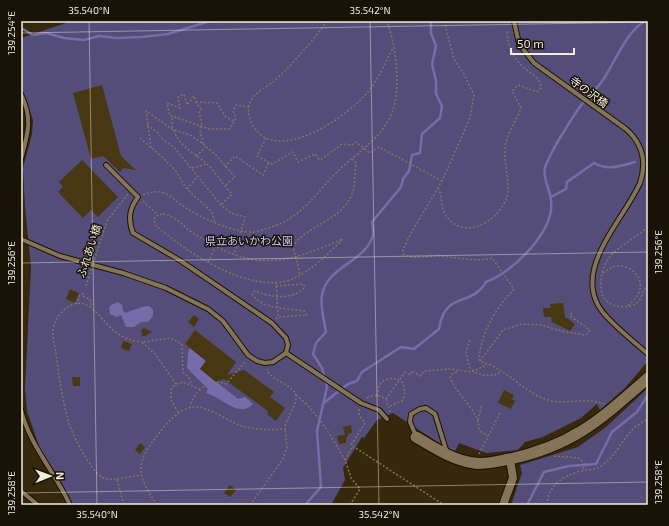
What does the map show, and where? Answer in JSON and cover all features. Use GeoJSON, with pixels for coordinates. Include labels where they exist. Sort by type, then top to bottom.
{"type":"FeatureCollection","features":[{"type":"Feature","properties":{"kind":"street"},"geometry":{"type":"LineString","coordinates":[[416,437],[448,456],[474,463],[486,463],[510,459],[559,444],[588,428],[648,378]]}},
{"type":"Feature","properties":{"kind":"street"},"geometry":{"type":"LineString","coordinates":[[503,505],[513,478],[510,459]]}},
{"type":"Feature","properties":{"kind":"lane","name":"寺の沢橋"},"geometry":{"type":"LineString","coordinates":[[514,21],[515,32],[519,44],[526,54],[554,78],[631,134],[639,143],[643,155],[644,168],[636,192],[594,266],[591,289],[600,309],[606,317],[648,354]]}},
{"type":"Feature","properties":{"kind":"lane"},"geometry":{"type":"LineString","coordinates":[[21,94],[27,106],[29,123],[21,159]]}},
{"type":"Feature","properties":{"kind":"lane"},"geometry":{"type":"LineString","coordinates":[[21,239],[60,256],[123,273],[166,288],[208,309],[223,321],[248,355],[257,361],[265,363],[273,362],[286,353],[288,345],[286,338],[272,323],[181,261],[133,233],[130,223],[130,212],[138,197],[106,164]]}},
{"type":"Feature","properties":{"kind":"lane"},"geometry":{"type":"LineString","coordinates":[[286,353],[361,403],[379,410],[387,419]]}},
{"type":"Feature","properties":{"kind":"lane"},"geometry":{"type":"LineString","coordinates":[[416,437],[410,422],[411,414],[420,409],[426,408],[435,414],[448,456]]}},
{"type":"Feature","properties":{"kind":"lane"},"geometry":{"type":"LineString","coordinates":[[21,410],[28,434],[39,455],[61,488],[70,505]]}},
{"type":"Feature","properties":{"kind":"lane"},"geometry":{"type":"LineString","coordinates":[[21,491],[38,505]]}},
{"type":"Feature","properties":{"kind":"path"},"geometry":{"type":"LineString","coordinates":[[327,21],[288,69],[256,95],[249,107],[253,128],[266,138],[275,142],[291,141],[315,131],[344,115],[367,93],[393,48]]}},
{"type":"Feature","properties":{"kind":"path"},"geometry":{"type":"LineString","coordinates":[[158,215],[154,219],[155,225],[168,237],[208,262],[228,272],[257,281],[276,282],[290,280],[309,270],[343,239],[308,254],[281,261],[253,260],[216,246],[195,234],[171,215],[158,215],[138,197],[151,192],[166,194],[184,208],[215,223],[253,232],[279,225],[298,214],[336,173],[383,132],[395,102],[397,77],[387,21]]}},
{"type":"Feature","properties":{"kind":"path"},"geometry":{"type":"LineString","coordinates":[[444,21],[454,59],[464,74],[474,95],[470,118],[442,181],[410,236],[403,250],[403,254],[409,258],[437,256],[463,260],[482,260],[492,258],[514,290],[486,326],[480,345],[479,360],[500,371],[537,396],[550,401],[597,401],[605,404],[611,410]]}},
{"type":"Feature","properties":{"kind":"path"},"geometry":{"type":"LineString","coordinates":[[438,188],[443,209],[447,217],[453,224],[466,228],[478,227],[491,220],[507,197],[505,152],[512,125],[520,108],[512,91],[518,84],[537,92],[541,88],[540,81],[522,67],[510,49],[506,32],[515,32]]}},
{"type":"Feature","properties":{"kind":"path"},"geometry":{"type":"LineString","coordinates":[[203,144],[203,139],[199,132],[200,126],[202,123],[199,113],[201,109],[194,96],[188,105],[184,94],[178,97],[180,108],[167,103],[168,111],[172,116],[200,126],[209,129],[230,129],[236,118],[233,111],[236,105],[249,107]]}},
{"type":"Feature","properties":{"kind":"path"},"geometry":{"type":"LineString","coordinates":[[196,102],[217,103],[226,117],[234,121]]}},
{"type":"Feature","properties":{"kind":"path"},"geometry":{"type":"LineString","coordinates":[[151,148],[146,111],[174,130],[190,135],[203,144],[235,176],[225,186]]}},
{"type":"Feature","properties":{"kind":"path"},"geometry":{"type":"LineString","coordinates":[[172,116],[172,128]]}},
{"type":"Feature","properties":{"kind":"path"},"geometry":{"type":"LineString","coordinates":[[147,125],[163,140],[174,147],[221,205],[231,213],[245,217],[234,254]]}},
{"type":"Feature","properties":{"kind":"path"},"geometry":{"type":"LineString","coordinates":[[174,130],[175,135],[206,164],[232,194],[221,205]]}},
{"type":"Feature","properties":{"kind":"path"},"geometry":{"type":"LineString","coordinates":[[140,138],[176,171],[187,189],[212,212],[215,223]]}},
{"type":"Feature","properties":{"kind":"path"},"geometry":{"type":"LineString","coordinates":[[266,138],[257,156],[272,164],[293,152],[298,162],[315,154],[320,160],[342,144],[352,145],[356,142],[370,154],[379,147],[382,148],[442,181]]}},
{"type":"Feature","properties":{"kind":"path"},"geometry":{"type":"LineString","coordinates":[[196,156],[206,147]]}},
{"type":"Feature","properties":{"kind":"path"},"geometry":{"type":"LineString","coordinates":[[225,167],[234,156],[263,175],[269,162]]}},
{"type":"Feature","properties":{"kind":"path"},"geometry":{"type":"LineString","coordinates":[[300,274],[293,246],[300,237],[327,221],[346,206],[353,191],[356,163],[352,159]]}},
{"type":"Feature","properties":{"kind":"path"},"geometry":{"type":"LineString","coordinates":[[192,168],[206,164]]}},
{"type":"Feature","properties":{"kind":"path"},"geometry":{"type":"LineString","coordinates":[[187,189],[198,176]]}},
{"type":"Feature","properties":{"kind":"path","name":"ふれあい橋"},"geometry":{"type":"LineString","coordinates":[[86,286],[107,221],[132,190]]}},
{"type":"Feature","properties":{"kind":"path"},"geometry":{"type":"LineString","coordinates":[[648,227],[609,258],[603,273],[602,294],[606,300],[615,306],[627,306],[639,300],[648,284]]}},
{"type":"Feature","properties":{"kind":"path"},"geometry":{"type":"LineString","coordinates":[[208,262],[216,246]]}},
{"type":"Feature","properties":{"kind":"path"},"geometry":{"type":"LineString","coordinates":[[603,273],[610,268],[625,267],[633,270],[638,276],[640,291],[627,306]]}},
{"type":"Feature","properties":{"kind":"path"},"geometry":{"type":"LineString","coordinates":[[276,282],[278,317]]}},
{"type":"Feature","properties":{"kind":"path"},"geometry":{"type":"LineString","coordinates":[[272,323],[278,317],[306,315],[304,311],[266,305],[252,294],[255,291],[270,297],[277,297],[295,294],[305,287],[304,284],[276,286]]}},
{"type":"Feature","properties":{"kind":"path"},"geometry":{"type":"LineString","coordinates":[[76,304],[80,295],[83,295],[90,299],[92,307]]}},
{"type":"Feature","properties":{"kind":"path"},"geometry":{"type":"LineString","coordinates":[[141,475],[108,480],[100,477],[88,460],[68,422],[60,384],[53,331],[54,322],[60,314],[69,307],[76,304],[82,304],[92,307],[119,335],[142,342],[170,338],[182,344],[183,372],[190,379],[192,384]]}},
{"type":"Feature","properties":{"kind":"path"},"geometry":{"type":"LineString","coordinates":[[480,361],[503,330],[522,324],[542,325],[561,331],[586,335],[590,330],[570,316],[574,311]]}},
{"type":"Feature","properties":{"kind":"path"},"geometry":{"type":"LineString","coordinates":[[470,340],[466,351],[470,367],[473,371]]}},
{"type":"Feature","properties":{"kind":"path"},"geometry":{"type":"LineString","coordinates":[[142,342],[156,355],[176,384]]}},
{"type":"Feature","properties":{"kind":"path"},"geometry":{"type":"LineString","coordinates":[[190,408],[193,397],[200,389],[217,383],[226,384],[229,382],[246,361],[248,355]]}},
{"type":"Feature","properties":{"kind":"path"},"geometry":{"type":"LineString","coordinates":[[265,363],[269,374],[293,390],[296,395],[303,400],[332,437],[345,460],[351,478],[360,489],[350,505]]}},
{"type":"Feature","properties":{"kind":"path"},"geometry":{"type":"LineString","coordinates":[[473,371],[486,365]]}},
{"type":"Feature","properties":{"kind":"path"},"geometry":{"type":"LineString","coordinates":[[386,400],[405,372],[410,375],[412,371],[421,376],[424,371],[450,369],[458,371],[473,371],[485,376],[498,374],[500,371]]}},
{"type":"Feature","properties":{"kind":"path"},"geometry":{"type":"LineString","coordinates":[[458,371],[452,374],[450,378],[456,391],[478,420]]}},
{"type":"Feature","properties":{"kind":"path"},"geometry":{"type":"LineString","coordinates":[[377,396],[379,385],[383,381],[394,377],[403,383],[405,394],[402,401],[389,406]]}},
{"type":"Feature","properties":{"kind":"path"},"geometry":{"type":"LineString","coordinates":[[178,412],[171,400],[171,389],[176,384],[183,382],[192,384],[200,389]]}},
{"type":"Feature","properties":{"kind":"path"},"geometry":{"type":"LineString","coordinates":[[250,505],[286,453],[287,442],[285,422],[295,403],[296,395]]}},
{"type":"Feature","properties":{"kind":"path"},"geometry":{"type":"LineString","coordinates":[[345,460],[353,446],[351,445],[365,423],[358,415],[361,403],[368,397],[377,396],[386,400],[389,406],[390,414]]}},
{"type":"Feature","properties":{"kind":"path"},"geometry":{"type":"LineString","coordinates":[[482,404],[478,420],[480,431],[488,436]]}},
{"type":"Feature","properties":{"kind":"path"},"geometry":{"type":"LineString","coordinates":[[157,505],[144,485],[141,475],[141,465],[145,453],[178,412],[190,408],[206,409],[241,426],[261,429],[285,429]]}},
{"type":"Feature","properties":{"kind":"path"},"geometry":{"type":"LineString","coordinates":[[474,463],[501,411]]}},
{"type":"Feature","properties":{"kind":"path"},"geometry":{"type":"LineString","coordinates":[[547,505],[547,498],[553,486],[557,482],[583,471],[593,471],[602,466],[632,430],[648,418]]}},
{"type":"Feature","properties":{"kind":"path"},"geometry":{"type":"LineString","coordinates":[[353,446],[444,505]]}},
{"type":"Feature","properties":{"kind":"path"},"geometry":{"type":"LineString","coordinates":[[553,456],[579,458],[584,463],[583,471]]}},
{"type":"Feature","properties":{"kind":"path"},"geometry":{"type":"LineString","coordinates":[[117,479],[124,505]]}},
{"type":"Feature","properties":{"kind":"green space","name":"県立あいかわ公園"},"geometry":{"type":"Polygon","coordinates":[[[72,21],[648,21],[648,361],[625,388],[600,410],[597,404],[581,418],[543,437],[525,442],[518,450],[486,453],[459,443],[454,453],[393,413],[377,420],[364,438],[362,437],[343,468],[345,480],[331,505],[72,505],[62,484],[41,452],[27,411],[25,388],[31,267],[23,168],[32,134],[33,120],[21,87],[21,38],[72,21]]]}},
{"type":"Feature","properties":{"kind":"green space"},"geometry":{"type":"Polygon","coordinates":[[[648,388],[648,505],[511,505],[522,473],[520,465],[578,447],[606,427],[648,388]]]}},
{"type":"Feature","properties":{"kind":"shaded area"},"geometry":{"type":"Polygon","coordinates":[[[118,302],[122,305],[123,311],[126,313],[140,307],[149,306],[153,310],[153,316],[148,322],[141,322],[134,327],[126,327],[121,315],[117,317],[110,314],[109,308],[111,305],[118,302]]]}},
{"type":"Feature","properties":{"kind":"shaded area"},"geometry":{"type":"Polygon","coordinates":[[[190,348],[206,361],[200,369],[238,399],[245,397],[253,404],[247,408],[236,408],[206,393],[208,389],[187,368],[188,352],[190,348]]]}},
{"type":"Feature","properties":{"kind":"building"},"geometry":{"type":"Polygon","coordinates":[[[102,85],[121,156],[136,170],[123,168],[120,172],[103,156],[91,159],[73,93],[102,85]]]}},
{"type":"Feature","properties":{"kind":"building"},"geometry":{"type":"Polygon","coordinates":[[[82,160],[118,197],[98,217],[91,210],[83,218],[58,192],[63,187],[59,182],[82,160]]]}},
{"type":"Feature","properties":{"kind":"building"},"geometry":{"type":"Polygon","coordinates":[[[70,289],[79,293],[75,303],[66,299],[70,289]]]}},
{"type":"Feature","properties":{"kind":"building"},"geometry":{"type":"Polygon","coordinates":[[[563,303],[565,317],[575,324],[570,331],[552,322],[551,317],[544,317],[543,308],[551,308],[550,304],[563,303]]]}},
{"type":"Feature","properties":{"kind":"building"},"geometry":{"type":"Polygon","coordinates":[[[194,315],[199,319],[194,327],[188,322],[194,315]]]}},
{"type":"Feature","properties":{"kind":"building"},"geometry":{"type":"Polygon","coordinates":[[[144,328],[152,332],[142,336],[141,330],[144,328]]]}},
{"type":"Feature","properties":{"kind":"building"},"geometry":{"type":"Polygon","coordinates":[[[195,330],[236,362],[227,375],[244,370],[274,392],[270,397],[285,408],[276,421],[267,414],[268,411],[224,379],[216,382],[200,369],[206,361],[185,344],[195,330]]]}},
{"type":"Feature","properties":{"kind":"building"},"geometry":{"type":"Polygon","coordinates":[[[123,341],[132,344],[129,351],[121,348],[123,341]]]}},
{"type":"Feature","properties":{"kind":"building"},"geometry":{"type":"Polygon","coordinates":[[[72,377],[80,377],[80,386],[73,386],[72,377]]]}},
{"type":"Feature","properties":{"kind":"building"},"geometry":{"type":"Polygon","coordinates":[[[504,390],[514,395],[512,399],[515,401],[511,409],[498,403],[504,390]]]}},
{"type":"Feature","properties":{"kind":"building"},"geometry":{"type":"Polygon","coordinates":[[[351,425],[352,433],[349,433],[346,443],[339,444],[337,436],[345,435],[343,427],[351,425]]]}},
{"type":"Feature","properties":{"kind":"building"},"geometry":{"type":"Polygon","coordinates":[[[140,443],[145,447],[140,454],[135,450],[140,443]]]}},
{"type":"Feature","properties":{"kind":"building"},"geometry":{"type":"Polygon","coordinates":[[[230,485],[236,490],[230,497],[224,493],[230,485]]]}},
{"type":"Feature","properties":{"kind":"waterway"},"geometry":{"type":"LineString","coordinates":[[21,28],[33,35],[46,33],[64,38],[84,40],[99,36],[117,38],[168,34],[210,21]]}},
{"type":"Feature","properties":{"kind":"waterway"},"geometry":{"type":"LineString","coordinates":[[305,505],[321,487],[317,431],[327,387],[322,368],[313,354],[316,343],[326,332],[322,309],[322,295],[325,285],[331,277],[338,270],[363,252],[369,244],[373,235],[372,222],[401,187],[403,179],[409,171],[412,155],[420,153],[422,134],[440,118],[442,106],[436,94],[436,81],[432,64],[436,46],[431,33],[431,21]]}},
{"type":"Feature","properties":{"kind":"waterway"},"geometry":{"type":"LineString","coordinates":[[325,402],[348,384],[357,381],[362,372],[401,347],[414,349],[439,329],[442,317],[447,309],[453,304],[473,295],[480,290],[486,282],[508,270],[530,249],[546,225],[550,213],[551,197],[544,172],[547,162],[565,129],[579,108],[603,80],[632,32],[645,21]]}},
{"type":"Feature","properties":{"kind":"waterway"},"geometry":{"type":"LineString","coordinates":[[551,197],[566,189],[567,182],[594,163],[604,167],[609,167],[635,162]]}},
{"type":"Feature","properties":{"kind":"waterway"},"geometry":{"type":"LineString","coordinates":[[527,505],[544,472],[569,466],[596,464],[612,432],[637,412],[648,395]]}}]}
